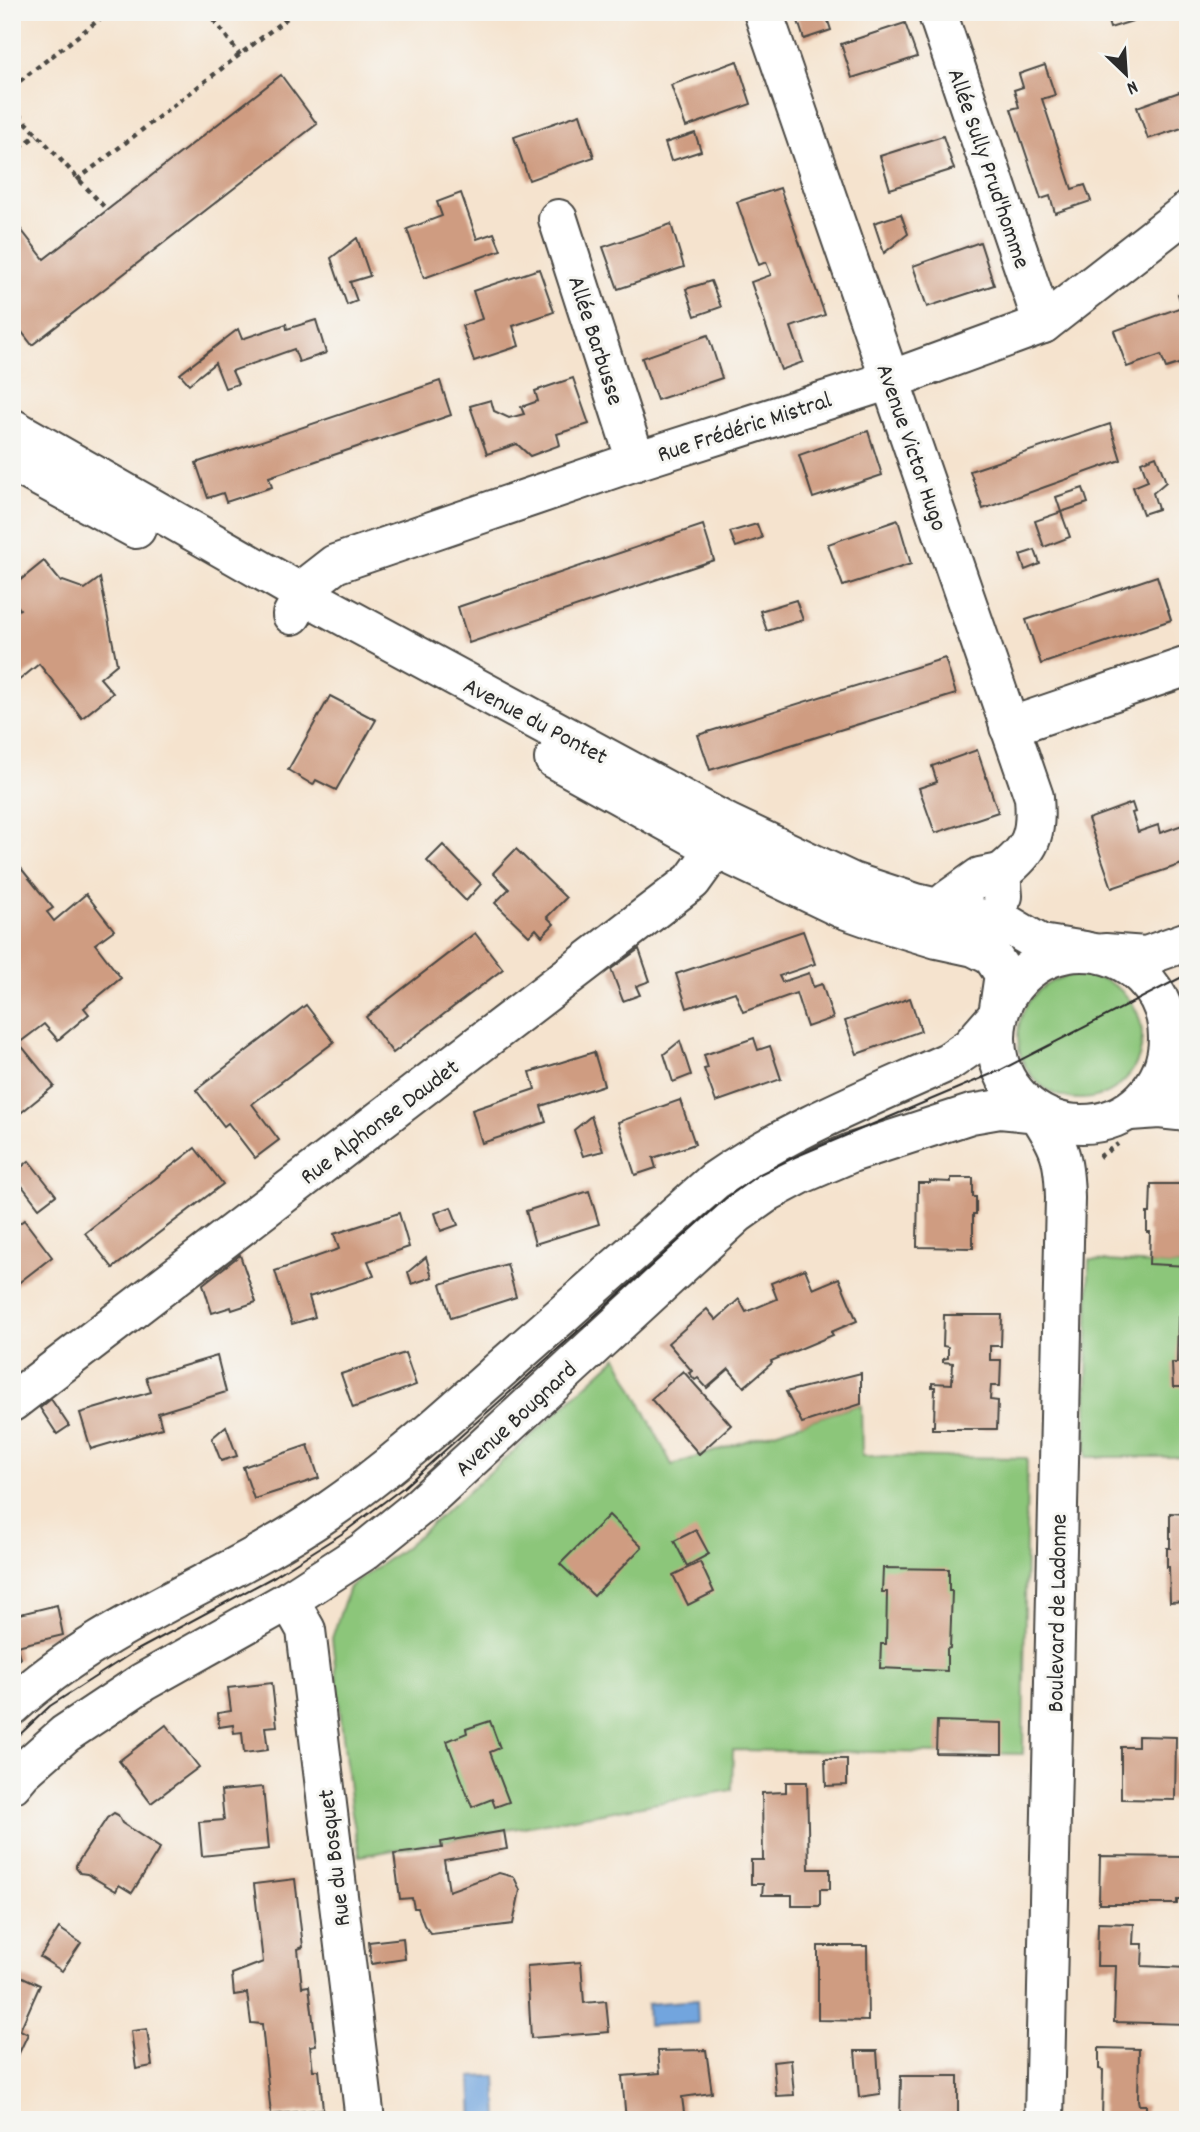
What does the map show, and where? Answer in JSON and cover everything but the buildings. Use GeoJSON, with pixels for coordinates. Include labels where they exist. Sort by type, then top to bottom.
{"type":"FeatureCollection","features":[{"type":"Feature","properties":{"kind":"street","name":"Avenue Victor Hugo"},"geometry":{"type":"LineString","coordinates":[[763,12],[1034,797],[1036,820],[1032,838],[1024,852],[1001,873],[980,877],[948,900],[941,925]]}},
{"type":"Feature","properties":{"kind":"street","name":"Allée Sully Prud'homme"},"geometry":{"type":"LineString","coordinates":[[937,12],[1043,324]]}},
{"type":"Feature","properties":{"kind":"street","name":"Rue Frédéric Mistral"},"geometry":{"type":"LineString","coordinates":[[298,604],[308,585],[335,564],[636,461],[890,380],[1043,324],[1188,211]]}},
{"type":"Feature","properties":{"kind":"street","name":"Allée Barbusse"},"geometry":{"type":"LineString","coordinates":[[558,219],[636,461]]}},
{"type":"Feature","properties":{"kind":"street","name":"Avenue du Pontet"},"geometry":{"type":"LineString","coordinates":[[18,447],[298,604],[721,835],[852,882],[941,925],[998,962],[1004,974],[998,1016]]}},
{"type":"Feature","properties":{"kind":"street"},"geometry":{"type":"LineString","coordinates":[[1009,727],[1188,666]]}},
{"type":"Feature","properties":{"kind":"street","name":"Rue Alphonse Daudet"},"geometry":{"type":"LineString","coordinates":[[12,1402],[692,881],[721,835]]}},
{"type":"Feature","properties":{"kind":"street"},"geometry":{"type":"LineString","coordinates":[[1001,873],[1004,911],[1009,925]]}},
{"type":"Feature","properties":{"kind":"street","name":"Avenue du Pontet"},"geometry":{"type":"LineString","coordinates":[[941,925],[1009,925],[1041,944],[1084,951]]}},
{"type":"Feature","properties":{"kind":"street"},"geometry":{"type":"LineString","coordinates":[[1188,941],[1146,956],[1084,951],[1056,955],[1030,968],[1010,989],[998,1016],[995,1043],[1000,1070],[1016,1095],[1038,1113],[1060,1122],[1084,1125],[1108,1121],[1129,1124],[1159,1109],[1188,1112]]}},
{"type":"Feature","properties":{"kind":"street"},"geometry":{"type":"LineString","coordinates":[[1084,951],[1112,956],[1124,962],[1136,969],[1155,990],[1167,1016],[1169,1045],[1181,1074],[1188,1079]]}},
{"type":"Feature","properties":{"kind":"street"},"geometry":{"type":"LineString","coordinates":[[1129,1124],[1163,1070],[1169,1045],[1188,1010]]}},
{"type":"Feature","properties":{"kind":"street","name":"Avenue Bougnard"},"geometry":{"type":"LineString","coordinates":[[12,1706],[31,1689],[108,1635],[282,1540],[325,1514],[389,1468],[714,1181],[786,1136],[948,1062],[971,1047],[998,1016]]}},
{"type":"Feature","properties":{"kind":"street","name":"Avenue Bougnard"},"geometry":{"type":"LineString","coordinates":[[12,1784],[65,1734],[142,1682],[289,1600],[363,1552],[420,1506],[737,1214],[768,1192],[851,1153],[971,1114],[1000,1109],[1038,1113]]}},
{"type":"Feature","properties":{"kind":"street","name":"Boulevard de Ladonne"},"geometry":{"type":"LineString","coordinates":[[1038,1113],[1057,1142],[1064,1168],[1044,2120]]}},
{"type":"Feature","properties":{"kind":"street","name":"Rue du Bosquet"},"geometry":{"type":"LineString","coordinates":[[289,1600],[306,1630],[365,2120]]}},
{"type":"Feature","properties":{"kind":"path"},"geometry":{"type":"LineString","coordinates":[[12,87],[109,12]]}},
{"type":"Feature","properties":{"kind":"path"},"geometry":{"type":"LineString","coordinates":[[208,12],[240,55]]}},
{"type":"Feature","properties":{"kind":"path"},"geometry":{"type":"LineString","coordinates":[[77,180],[295,12]]}},
{"type":"Feature","properties":{"kind":"path"},"geometry":{"type":"LineString","coordinates":[[12,107],[107,210]]}},
{"type":"Feature","properties":{"kind":"path"},"geometry":{"type":"LineString","coordinates":[[12,153],[37,135]]}},
{"type":"Feature","properties":{"kind":"path"},"geometry":{"type":"LineString","coordinates":[[1064,1168],[1083,1168],[1129,1124]]}},
{"type":"Feature","properties":{"kind":"green space"},"geometry":{"type":"Polygon","coordinates":[[[1080,975],[1104,979],[1124,993],[1138,1013],[1142,1037],[1138,1061],[1124,1081],[1104,1095],[1080,1099],[1056,1095],[1036,1081],[1022,1061],[1018,1037],[1022,1013],[1036,993],[1056,979],[1080,975]]]}},
{"type":"Feature","properties":{"kind":"green space"},"geometry":{"type":"Polygon","coordinates":[[[1089,1260],[1188,1266],[1188,1457],[1086,1457],[1089,1260]]]}},
{"type":"Feature","properties":{"kind":"green space"},"geometry":{"type":"Polygon","coordinates":[[[617,1357],[672,1465],[861,1404],[862,1456],[1027,1458],[1023,1754],[733,1750],[732,1790],[360,1856],[351,1808],[332,1638],[349,1587],[404,1548],[617,1357]]]}},
{"type":"Feature","properties":{"kind":"water"},"geometry":{"type":"Polygon","coordinates":[[[697,2000],[698,2023],[648,2026],[647,2004],[697,2000]]]}},
{"type":"Feature","properties":{"kind":"water"},"geometry":{"type":"Polygon","coordinates":[[[496,2076],[498,2120],[473,2120],[471,2077],[496,2076]]]}},
{"type":"Feature","properties":{"kind":"tram line"},"geometry":{"type":"LineString","coordinates":[[12,1742],[50,1706],[132,1653],[275,1576],[343,1533],[404,1487],[725,1199],[758,1175],[1001,1070],[1188,974]]}}]}
